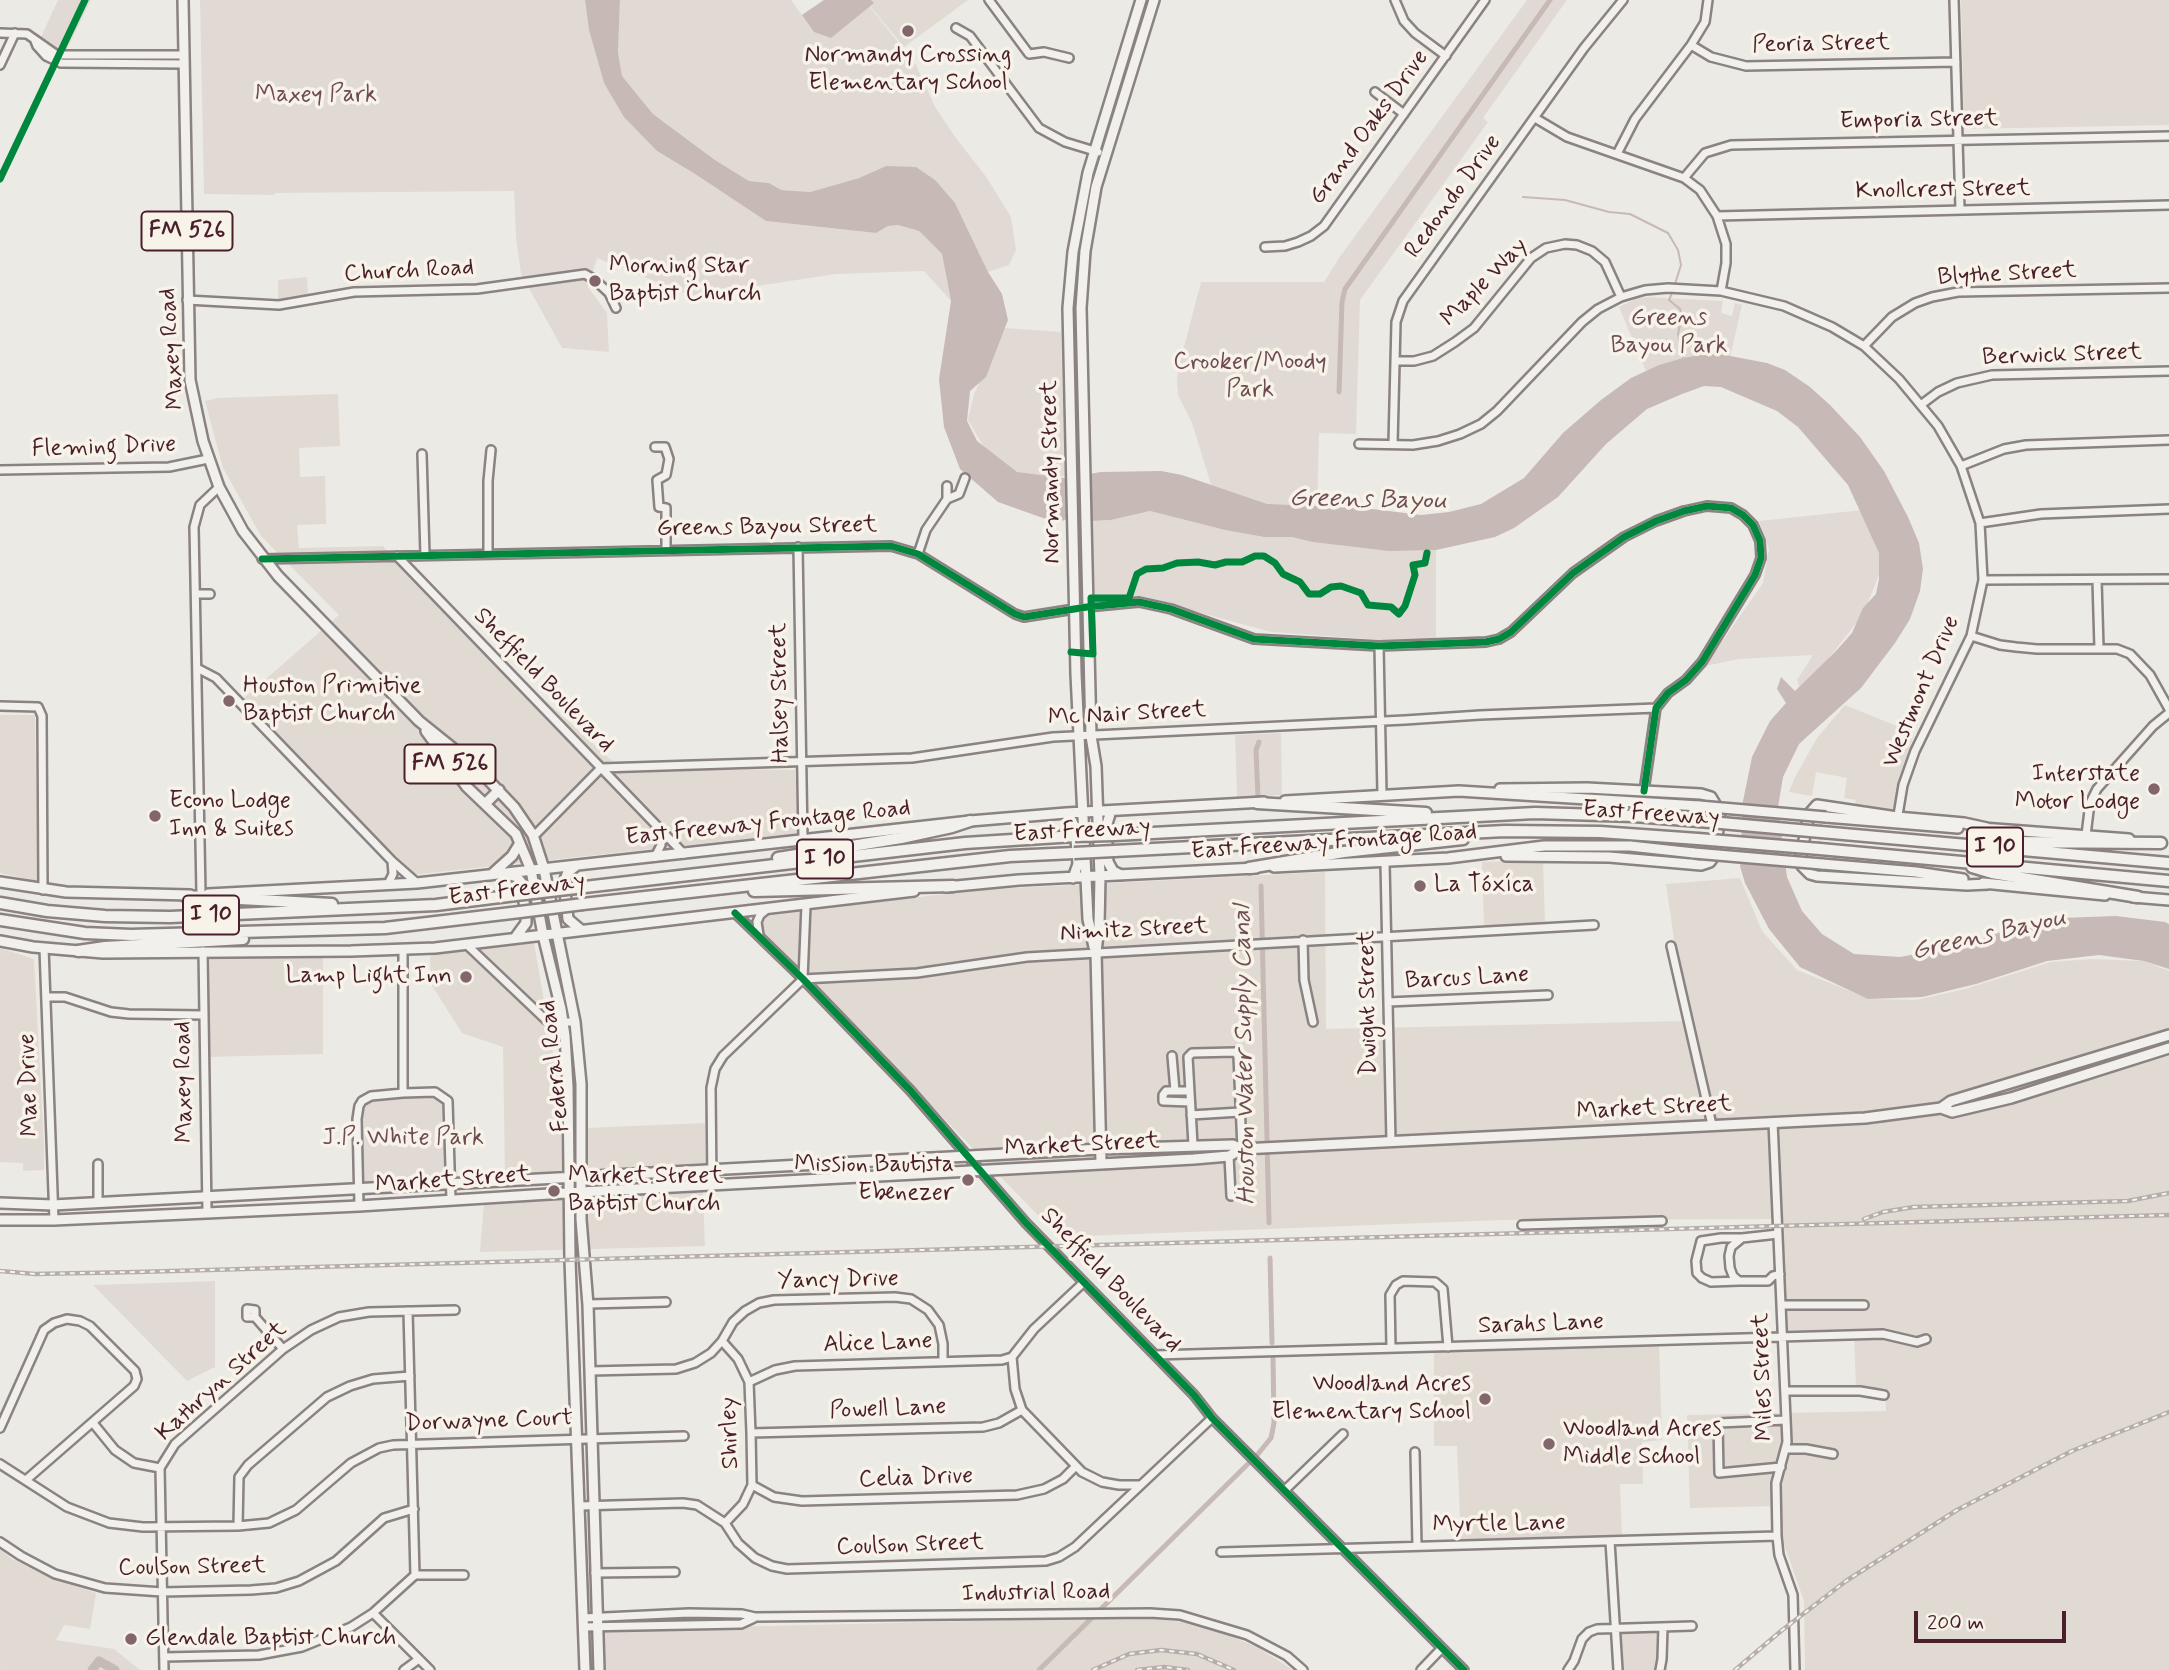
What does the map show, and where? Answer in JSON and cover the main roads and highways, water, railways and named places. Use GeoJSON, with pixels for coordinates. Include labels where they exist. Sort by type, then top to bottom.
{"type":"FeatureCollection","features":[{"type":"Feature","properties":{"kind":"highway"},"geometry":{"type":"LineString","coordinates":[[1257,803],[1465,816]]}},
{"type":"Feature","properties":{"kind":"highway","name":"East Freeway"},"geometry":{"type":"LineString","coordinates":[[0,903],[47,911],[105,916],[170,917],[423,906],[965,843],[1465,816],[1571,813],[1699,821],[2169,863]]}},
{"type":"Feature","properties":{"kind":"highway"},"geometry":{"type":"LineString","coordinates":[[661,877],[901,838],[970,821]]}},
{"type":"Feature","properties":{"kind":"highway"},"geometry":{"type":"LineString","coordinates":[[1249,868],[1344,852],[1440,842],[1505,831]]}},
{"type":"Feature","properties":{"kind":"highway","name":"East Freeway"},"geometry":{"type":"LineString","coordinates":[[0,920],[85,933],[131,935],[385,928],[1010,856],[1505,831],[1600,832],[1698,839],[2169,881]]}},
{"type":"Feature","properties":{"kind":"highway"},"geometry":{"type":"LineString","coordinates":[[1945,843],[2165,843]]}},
{"type":"Feature","properties":{"kind":"highway"},"geometry":{"type":"LineString","coordinates":[[1947,860],[1992,873],[2138,897]]}},
{"type":"Feature","properties":{"kind":"highway"},"geometry":{"type":"LineString","coordinates":[[694,892],[953,886]]}},
{"type":"Feature","properties":{"kind":"highway"},"geometry":{"type":"LineString","coordinates":[[185,895],[312,904],[423,906]]}},
{"type":"Feature","properties":{"kind":"highway"},"geometry":{"type":"LineString","coordinates":[[78,951],[242,939],[296,932]]}},
{"type":"Feature","properties":{"kind":"main road","name":"Maxey Road"},"geometry":{"type":"LineString","coordinates":[[183,0],[190,380],[194,409],[219,487]]}},
{"type":"Feature","properties":{"kind":"main road","name":"Normandy Street"},"geometry":{"type":"LineString","coordinates":[[1096,952],[1088,919],[1079,737],[1068,308],[1081,206],[1094,151],[1141,0]]}},
{"type":"Feature","properties":{"kind":"main road","name":"Normandy Street"},"geometry":{"type":"LineString","coordinates":[[1101,1163],[1096,952],[1100,926],[1100,876],[1096,766],[1091,736],[1082,446],[1081,308],[1085,251],[1096,187],[1154,0]]}},
{"type":"Feature","properties":{"kind":"main road"},"geometry":{"type":"LineString","coordinates":[[1119,71],[1131,75]]}},
{"type":"Feature","properties":{"kind":"main road","name":"Federal Road"},"geometry":{"type":"LineString","coordinates":[[219,487],[262,559],[419,721],[499,790],[526,823],[539,850],[575,1022],[581,1084],[581,1192],[588,1304],[599,1670]]}},
{"type":"Feature","properties":{"kind":"main road","name":"Federal Road"},"geometry":{"type":"LineString","coordinates":[[419,721],[467,787],[518,839],[531,870],[542,935],[563,1022],[567,1065],[573,1372],[585,1670]]}},
{"type":"Feature","properties":{"kind":"main road"},"geometry":{"type":"LineString","coordinates":[[447,762],[458,752]]}},
{"type":"Feature","properties":{"kind":"main road"},"geometry":{"type":"LineString","coordinates":[[1448,858],[1562,855],[1694,866],[1710,862],[1714,855],[1720,812],[1711,797],[1701,793],[1533,787],[1460,791]]}},
{"type":"Feature","properties":{"kind":"main road"},"geometry":{"type":"LineString","coordinates":[[485,804],[499,790]]}},
{"type":"Feature","properties":{"kind":"main road","name":"East Freeway Frontage Road"},"geometry":{"type":"LineString","coordinates":[[0,882],[43,890],[185,895],[416,883],[970,821],[1066,813],[1460,791],[1897,821]]}},
{"type":"Feature","properties":{"kind":"main road"},"geometry":{"type":"LineString","coordinates":[[1988,884],[1967,885],[1810,874],[1802,866],[1801,856],[1809,814],[1817,805],[1897,821],[2086,832],[2165,843]]}},
{"type":"Feature","properties":{"kind":"main road"},"geometry":{"type":"LineString","coordinates":[[1111,811],[1106,827],[1108,862],[1113,871],[1121,875]]}},
{"type":"Feature","properties":{"kind":"main road"},"geometry":{"type":"LineString","coordinates":[[1066,813],[1075,827],[1078,864],[1073,877]]}},
{"type":"Feature","properties":{"kind":"main road"},"geometry":{"type":"LineString","coordinates":[[491,875],[512,856],[518,839],[533,835]]}},
{"type":"Feature","properties":{"kind":"main road","name":"East Freeway Frontage Road"},"geometry":{"type":"LineString","coordinates":[[0,941],[103,953],[403,949],[735,914],[953,886],[1073,877],[1385,863],[1544,846],[1630,846],[1916,872],[1988,884],[2169,900]]}},
{"type":"Feature","properties":{"kind":"main road"},"geometry":{"type":"LineString","coordinates":[[539,850],[566,866]]}},
{"type":"Feature","properties":{"kind":"main road"},"geometry":{"type":"LineString","coordinates":[[577,865],[568,872],[565,883],[568,919],[581,930]]}},
{"type":"Feature","properties":{"kind":"main road"},"geometry":{"type":"LineString","coordinates":[[504,873],[517,877],[522,886],[526,923],[514,939]]}},
{"type":"Feature","properties":{"kind":"main road","name":"Market Street"},"geometry":{"type":"LineString","coordinates":[[0,1203],[53,1205],[1100,1149],[1233,1145],[1242,1149],[1256,1149],[1889,1116],[1941,1108],[1951,1101],[2169,1035]]}},
{"type":"Feature","properties":{"kind":"main road"},"geometry":{"type":"LineString","coordinates":[[2127,1048],[2131,1059]]}},
{"type":"Feature","properties":{"kind":"main road","name":"Market Street"},"geometry":{"type":"LineString","coordinates":[[1941,1108],[1952,1112],[1980,1106],[2169,1048]]}},
{"type":"Feature","properties":{"kind":"main road","name":"Market Street"},"geometry":{"type":"LineString","coordinates":[[0,1220],[283,1210],[981,1171],[1229,1156],[1242,1149]]}},
{"type":"Feature","properties":{"kind":"main road"},"geometry":{"type":"LineString","coordinates":[[282,1192],[283,1210]]}},
{"type":"Feature","properties":{"kind":"main road"},"geometry":{"type":"LineString","coordinates":[[138,1201],[139,1216]]}},
{"type":"Feature","properties":{"kind":"main road"},"geometry":{"type":"LineString","coordinates":[[572,1305],[588,1304]]}},
{"type":"Feature","properties":{"kind":"main road"},"geometry":{"type":"LineString","coordinates":[[573,1372],[590,1371]]}},
{"type":"Feature","properties":{"kind":"waterway","name":"Houston Water Supply Canal"},"geometry":{"type":"LineString","coordinates":[[1339,392],[1342,302],[1345,289],[1550,0]]}},
{"type":"Feature","properties":{"kind":"waterway"},"geometry":{"type":"LineString","coordinates":[[1523,197],[1565,200],[1609,212],[1630,214],[1668,233],[1678,250],[1681,265],[1675,284]]}},
{"type":"Feature","properties":{"kind":"waterway"},"geometry":{"type":"LineString","coordinates":[[1672,293],[1669,300],[1680,309],[1682,316],[1678,334],[1683,357]]}},
{"type":"Feature","properties":{"kind":"waterway","name":"Houston Water Supply Canal"},"geometry":{"type":"LineString","coordinates":[[1258,798],[1256,750],[1259,742]]}},
{"type":"Feature","properties":{"kind":"waterway","name":"Houston Water Supply Canal"},"geometry":{"type":"LineString","coordinates":[[1261,886],[1269,1223]]}},
{"type":"Feature","properties":{"kind":"waterway","name":"Houston Water Supply Canal"},"geometry":{"type":"LineString","coordinates":[[1270,1258],[1272,1343]]}},
{"type":"Feature","properties":{"kind":"waterway","name":"Houston Water Supply Canal"},"geometry":{"type":"LineString","coordinates":[[1039,1670],[1258,1454],[1271,1438],[1274,1423],[1273,1357]]}},
{"type":"Feature","properties":{"kind":"waterway"},"geometry":{"type":"LineString","coordinates":[[92,1670],[99,1661],[115,1670]]}},
{"type":"Feature","properties":{"kind":"railway"},"geometry":{"type":"LineString","coordinates":[[1864,1219],[1883,1212],[1914,1207],[2128,1201],[2169,1193]]}},
{"type":"Feature","properties":{"kind":"railway"},"geometry":{"type":"LineString","coordinates":[[0,1271],[35,1274],[137,1272],[2169,1215]]}},
{"type":"Feature","properties":{"kind":"railway"},"geometry":{"type":"LineString","coordinates":[[1735,1670],[1846,1581],[1957,1510],[2072,1451],[2169,1412]]}},
{"type":"Feature","properties":{"kind":"railway"},"geometry":{"type":"LineString","coordinates":[[1093,1670],[1129,1654],[1161,1650],[1197,1654],[1234,1670]]}},
{"type":"Feature","properties":{"kind":"railway"},"geometry":{"type":"LineString","coordinates":[[1137,1670],[1164,1667],[1188,1670]]}},
{"type":"Feature","properties":{"kind":"place","name":"Normandy Crossing Elementary School"},"geometry":{"type":"Point","coordinates":[908,31]}},
{"type":"Feature","properties":{"kind":"place","name":"Morning Star Baptist Church"},"geometry":{"type":"Point","coordinates":[595,281]}},
{"type":"Feature","properties":{"kind":"place","name":"Houston Primitive Baptist Church"},"geometry":{"type":"Point","coordinates":[229,701]}},
{"type":"Feature","properties":{"kind":"place","name":"Interstate Motor Lodge"},"geometry":{"type":"Point","coordinates":[2154,789]}},
{"type":"Feature","properties":{"kind":"place","name":"Econo Lodge Inn & Suites"},"geometry":{"type":"Point","coordinates":[155,816]}},
{"type":"Feature","properties":{"kind":"place","name":"La Tóxíca"},"geometry":{"type":"Point","coordinates":[1420,886]}},
{"type":"Feature","properties":{"kind":"place","name":"Lamp Light Inn"},"geometry":{"type":"Point","coordinates":[466,977]}},
{"type":"Feature","properties":{"kind":"place","name":"Mission Bautista Ebenezer"},"geometry":{"type":"Point","coordinates":[968,1180]}},
{"type":"Feature","properties":{"kind":"place","name":"Market Street Baptist Church"},"geometry":{"type":"Point","coordinates":[554,1191]}},
{"type":"Feature","properties":{"kind":"place","name":"Woodland Acres Elementary School"},"geometry":{"type":"Point","coordinates":[1485,1399]}},
{"type":"Feature","properties":{"kind":"place","name":"Woodland Acres Middle School"},"geometry":{"type":"Point","coordinates":[1549,1444]}},
{"type":"Feature","properties":{"kind":"place","name":"Glendale Baptist Church"},"geometry":{"type":"Point","coordinates":[131,1639]}},
{"type":"Feature","properties":{"kind":"park label","name":"Maxey Park"},"geometry":{"type":"Point","coordinates":[316,96]}},
{"type":"Feature","properties":{"kind":"park label","name":"Greens Bayou Park"},"geometry":{"type":"Point","coordinates":[1669,333]}},
{"type":"Feature","properties":{"kind":"park label","name":"Crooker/Moody Park"},"geometry":{"type":"Point","coordinates":[1250,377]}},
{"type":"Feature","properties":{"kind":"park label","name":"J.P. White Park"},"geometry":{"type":"Point","coordinates":[403,1139]}},
{"type":"Feature","properties":{"kind":"water label","name":"Greens Bayou"},"geometry":{"type":"Point","coordinates":[1368,501]}},
{"type":"Feature","properties":{"kind":"water label","name":"Greens Bayou"},"geometry":{"type":"Point","coordinates":[1989,936]}}]}
